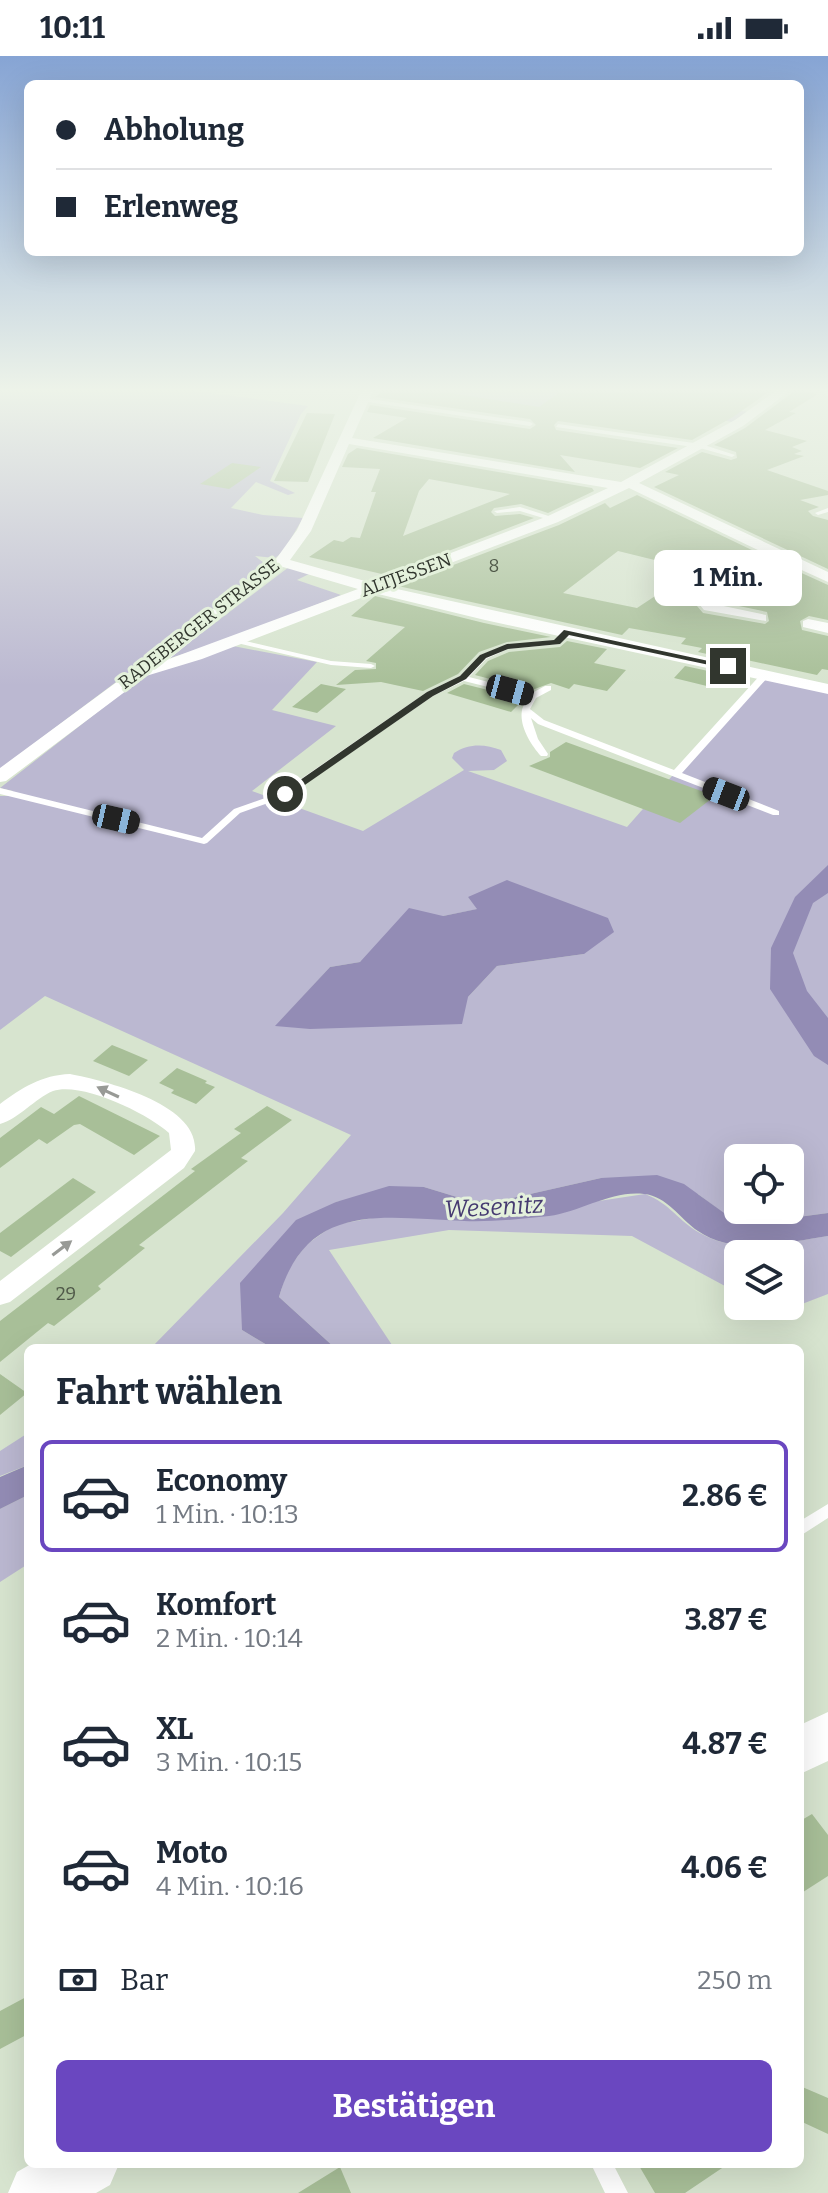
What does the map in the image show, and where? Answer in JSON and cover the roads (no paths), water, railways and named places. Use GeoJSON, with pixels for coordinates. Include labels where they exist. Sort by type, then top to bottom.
{"type":"FeatureCollection","features":[{"type":"Feature","properties":{"kind":"main road"},"geometry":{"type":"LineString","coordinates":[[804,1749],[828,1735]]}},
{"type":"Feature","properties":{"kind":"main road"},"geometry":{"type":"LineString","coordinates":[[38,2193],[82,2168]]}},
{"type":"Feature","properties":{"kind":"street","name":"RADEBERGER STRASSE"},"geometry":{"type":"LineString","coordinates":[[0,777],[281,562],[304,531],[324,487]]}},
{"type":"Feature","properties":{"kind":"street","name":"ALTJESSEN"},"geometry":{"type":"LineString","coordinates":[[139,673],[236,640],[553,519],[619,487]]}},
{"type":"Feature","properties":{"kind":"street"},"geometry":{"type":"LineString","coordinates":[[631,487],[828,578]]}},
{"type":"Feature","properties":{"kind":"street"},"geometry":{"type":"LineString","coordinates":[[761,618],[709,607],[702,602],[704,595],[772,551]]}},
{"type":"Feature","properties":{"kind":"street"},"geometry":{"type":"LineString","coordinates":[[281,562],[366,589],[828,689]]}},
{"type":"Feature","properties":{"kind":"street"},"geometry":{"type":"LineString","coordinates":[[808,624],[828,628]]}},
{"type":"Feature","properties":{"kind":"street"},"geometry":{"type":"LineString","coordinates":[[0,1116],[34,1091],[71,1080],[88,1082],[172,1122],[184,1139],[183,1151],[175,1162],[0,1295]]}},
{"type":"Feature","properties":{"kind":"lane"},"geometry":{"type":"LineString","coordinates":[[497,511],[520,509],[553,519]]}},
{"type":"Feature","properties":{"kind":"lane"},"geometry":{"type":"LineString","coordinates":[[818,513],[828,510]]}},
{"type":"Feature","properties":{"kind":"lane"},"geometry":{"type":"LineString","coordinates":[[721,583],[762,591]]}},
{"type":"Feature","properties":{"kind":"lane"},"geometry":{"type":"LineString","coordinates":[[682,598],[702,602]]}},
{"type":"Feature","properties":{"kind":"lane"},"geometry":{"type":"LineString","coordinates":[[0,791],[204,841],[237,811],[285,794],[430,694],[463,678],[483,657],[519,644],[557,642],[567,632]]}},
{"type":"Feature","properties":{"kind":"lane"},"geometry":{"type":"LineString","coordinates":[[236,640],[331,663],[371,666]]}},
{"type":"Feature","properties":{"kind":"lane"},"geometry":{"type":"LineString","coordinates":[[676,774],[766,674]]}},
{"type":"Feature","properties":{"kind":"lane"},"geometry":{"type":"LineString","coordinates":[[463,678],[533,696]]}},
{"type":"Feature","properties":{"kind":"lane"},"geometry":{"type":"LineString","coordinates":[[544,754],[526,719],[526,709],[533,696],[548,688]]}},
{"type":"Feature","properties":{"kind":"lane"},"geometry":{"type":"LineString","coordinates":[[526,709],[541,722],[776,813]]}},
{"type":"Feature","properties":{"kind":"lane"},"geometry":{"type":"LineString","coordinates":[[804,1526],[828,1510]]}},
{"type":"Feature","properties":{"kind":"lane"},"geometry":{"type":"LineString","coordinates":[[603,2168],[617,2193]]}},
{"type":"Feature","properties":{"kind":"water"},"geometry":{"type":"Polygon","coordinates":[[[828,865],[828,893],[813,903],[793,953],[807,991],[828,1018],[828,1065],[814,1056],[770,989],[771,948],[795,897],[828,865]]]}},
{"type":"Feature","properties":{"kind":"water"},"geometry":{"type":"Polygon","coordinates":[[[507,880],[608,918],[614,932],[584,954],[497,966],[468,997],[462,1024],[310,1029],[275,1026],[330,967],[360,962],[409,908],[443,916],[477,909],[468,897],[507,880]]]}},
{"type":"Feature","properties":{"kind":"water","name":"Wesenitz"},"geometry":{"type":"Polygon","coordinates":[[[657,1175],[684,1184],[724,1213],[724,1224],[804,1224],[804,1216],[828,1213],[828,1236],[804,1240],[724,1240],[724,1243],[698,1231],[660,1199],[644,1194],[620,1195],[549,1216],[496,1221],[378,1218],[352,1222],[329,1230],[308,1244],[292,1266],[279,1297],[331,1344],[265,1344],[242,1330],[240,1283],[296,1220],[336,1202],[389,1186],[424,1187],[470,1201],[504,1200],[601,1178],[657,1175]]]}},
{"type":"Feature","properties":{"kind":"water"},"geometry":{"type":"Polygon","coordinates":[[[24,1467],[24,1497],[0,1509],[0,1477],[24,1467]]]}}]}
